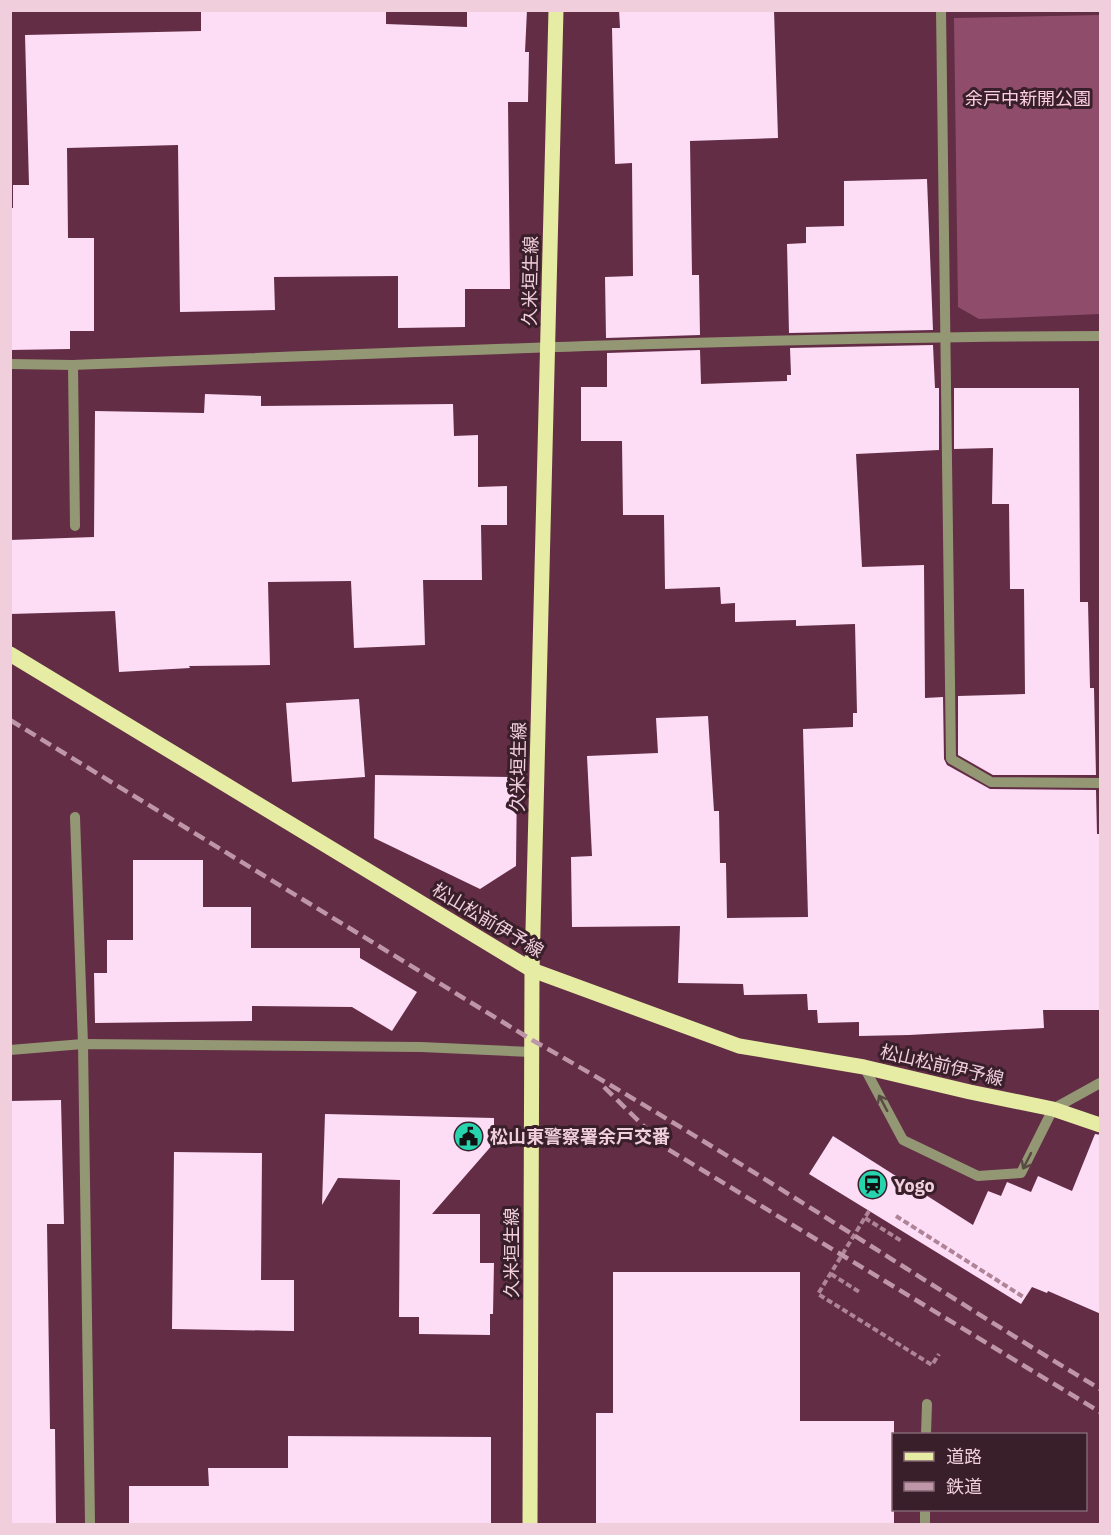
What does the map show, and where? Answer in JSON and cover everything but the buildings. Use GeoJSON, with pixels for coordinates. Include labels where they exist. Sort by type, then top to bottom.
{"type":"FeatureCollection","features":[{"type":"Feature","properties":{"kind":"main road","name":"久米垣生線"},"geometry":{"type":"LineString","coordinates":[[530,1524],[532,970],[556,10]]}},
{"type":"Feature","properties":{"kind":"main road","name":"松山松前伊予線"},"geometry":{"type":"LineString","coordinates":[[10,654],[532,970],[739,1046],[864,1067],[1053,1109],[1101,1125]]}},
{"type":"Feature","properties":{"kind":"street"},"geometry":{"type":"LineString","coordinates":[[941,10],[951,759],[991,782],[1101,783]]}},
{"type":"Feature","properties":{"kind":"street"},"geometry":{"type":"LineString","coordinates":[[10,364],[73,365],[548,346],[945,337],[1101,336]]}},
{"type":"Feature","properties":{"kind":"street"},"geometry":{"type":"LineString","coordinates":[[73,365],[75,526]]}},
{"type":"Feature","properties":{"kind":"street"},"geometry":{"type":"LineString","coordinates":[[75,818],[83,1044],[90,1524]]}},
{"type":"Feature","properties":{"kind":"street"},"geometry":{"type":"LineString","coordinates":[[10,1050],[83,1044],[421,1047],[531,1052]]}},
{"type":"Feature","properties":{"kind":"street"},"geometry":{"type":"LineString","coordinates":[[864,1067],[903,1140],[978,1176],[1021,1173],[1053,1109],[1101,1083]]}},
{"type":"Feature","properties":{"kind":"street"},"geometry":{"type":"LineString","coordinates":[[926,1433],[927,1404]]}},
{"type":"Feature","properties":{"kind":"path"},"geometry":{"type":"LineString","coordinates":[[869,1211],[818,1294],[932,1365],[939,1354]]}},
{"type":"Feature","properties":{"kind":"path"},"geometry":{"type":"LineString","coordinates":[[896,1216],[1025,1298]]}},
{"type":"Feature","properties":{"kind":"path"},"geometry":{"type":"LineString","coordinates":[[865,1218],[903,1242]]}},
{"type":"Feature","properties":{"kind":"path"},"geometry":{"type":"LineString","coordinates":[[831,1274],[861,1293]]}},
{"type":"Feature","properties":{"kind":"green space","name":"余戸中新開公園"},"geometry":{"type":"Polygon","coordinates":[[[1100,15],[1100,314],[979,319],[958,307],[954,18],[1100,15]]]}},
{"type":"Feature","properties":{"kind":"railway"},"geometry":{"type":"LineString","coordinates":[[10,720],[532,1040],[676,1124],[1100,1389]]}},
{"type":"Feature","properties":{"kind":"railway"},"geometry":{"type":"LineString","coordinates":[[604,1087],[666,1148],[1100,1412]]}},
{"type":"Feature","properties":{"kind":"place","name":"松山東警察署余戸交番"},"geometry":{"type":"Point","coordinates":[469,1136]}},
{"type":"Feature","properties":{"kind":"place","name":"Yogo"},"geometry":{"type":"Point","coordinates":[873,1185]}}]}
